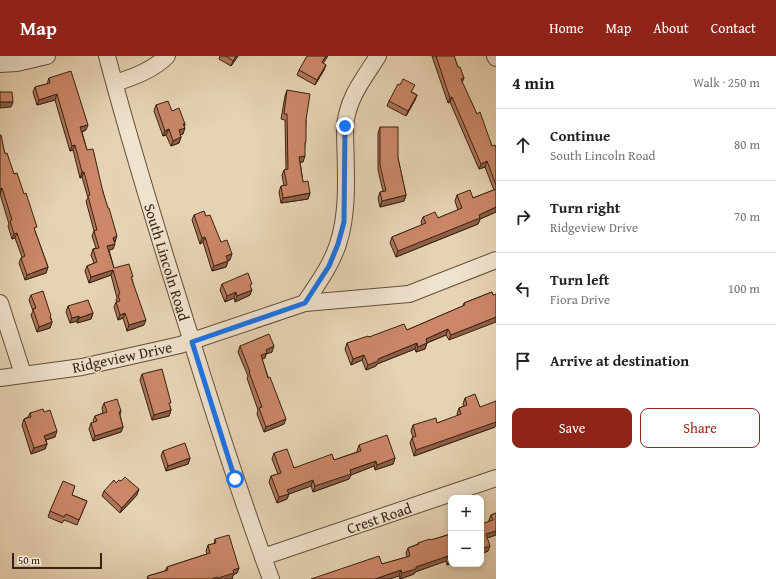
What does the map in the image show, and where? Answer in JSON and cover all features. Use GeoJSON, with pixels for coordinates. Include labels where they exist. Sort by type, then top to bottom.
{"type":"FeatureCollection","features":[{"type":"Feature","properties":{"kind":"street"},"geometry":{"type":"LineString","coordinates":[[0,64],[17,63],[47,56]]}},
{"type":"Feature","properties":{"kind":"street","name":"South Lincoln Road"},"geometry":{"type":"LineString","coordinates":[[107,56],[154,221],[237,486],[271,579]]}},
{"type":"Feature","properties":{"kind":"street"},"geometry":{"type":"LineString","coordinates":[[115,83],[135,77],[159,64],[168,56]]}},
{"type":"Feature","properties":{"kind":"street"},"geometry":{"type":"LineString","coordinates":[[305,303],[329,266],[338,244],[344,222],[345,126],[347,112],[355,91],[378,56]]}},
{"type":"Feature","properties":{"kind":"street","name":"Ridgeview Drive"},"geometry":{"type":"LineString","coordinates":[[0,378],[82,367],[192,342],[305,303],[409,294],[496,260]]}},
{"type":"Feature","properties":{"kind":"street"},"geometry":{"type":"LineString","coordinates":[[0,303],[23,374]]}},
{"type":"Feature","properties":{"kind":"street","name":"Crest Road"},"geometry":{"type":"LineString","coordinates":[[263,557],[496,478]]}},
{"type":"Feature","properties":{"kind":"building"},"geometry":{"type":"Polygon","coordinates":[[[226,56],[236,56],[233,61],[226,56]]]}},
{"type":"Feature","properties":{"kind":"building"},"geometry":{"type":"Polygon","coordinates":[[[307,56],[326,56],[322,62],[326,65],[317,80],[299,70],[307,56]]]}},
{"type":"Feature","properties":{"kind":"building"},"geometry":{"type":"Polygon","coordinates":[[[436,56],[454,56],[458,67],[460,67],[464,78],[461,79],[477,114],[480,112],[492,146],[495,145],[496,148],[496,185],[487,161],[481,164],[452,97],[450,98],[436,56]]]}},
{"type":"Feature","properties":{"kind":"building"},"geometry":{"type":"Polygon","coordinates":[[[71,71],[88,125],[80,127],[87,150],[93,149],[103,192],[117,236],[113,238],[115,244],[107,246],[114,268],[129,264],[133,277],[131,277],[146,320],[129,325],[125,313],[120,315],[116,302],[120,301],[118,295],[120,294],[113,270],[91,277],[87,266],[97,262],[93,249],[99,248],[94,231],[97,230],[88,196],[90,195],[84,172],[82,172],[75,145],[72,146],[57,94],[39,100],[35,87],[50,83],[49,78],[71,71]]]}},
{"type":"Feature","properties":{"kind":"building"},"geometry":{"type":"Polygon","coordinates":[[[403,79],[415,85],[411,92],[417,95],[408,111],[389,101],[398,84],[400,85],[403,79]]]}},
{"type":"Feature","properties":{"kind":"building"},"geometry":{"type":"Polygon","coordinates":[[[287,90],[310,94],[306,120],[305,156],[299,157],[303,182],[308,181],[310,193],[283,198],[281,186],[287,185],[284,170],[288,169],[287,114],[284,114],[287,90]]]}},
{"type":"Feature","properties":{"kind":"building"},"geometry":{"type":"Polygon","coordinates":[[[0,92],[12,92],[13,102],[0,102],[0,92]]]}},
{"type":"Feature","properties":{"kind":"building"},"geometry":{"type":"Polygon","coordinates":[[[168,101],[172,111],[179,108],[185,124],[183,124],[185,128],[179,130],[181,137],[173,141],[169,129],[165,131],[156,105],[168,101]]]}},
{"type":"Feature","properties":{"kind":"building"},"geometry":{"type":"Polygon","coordinates":[[[380,127],[398,127],[398,158],[406,195],[382,201],[380,192],[386,191],[380,165],[380,127]]]}},
{"type":"Feature","properties":{"kind":"building"},"geometry":{"type":"Polygon","coordinates":[[[0,135],[5,154],[7,153],[14,174],[17,173],[24,194],[26,193],[37,227],[34,228],[48,267],[27,275],[21,258],[25,256],[17,233],[14,234],[10,221],[12,220],[2,188],[0,189],[0,135]]]}},
{"type":"Feature","properties":{"kind":"building"},"geometry":{"type":"Polygon","coordinates":[[[496,189],[496,207],[479,215],[480,218],[398,251],[392,237],[426,223],[423,217],[435,212],[438,218],[462,208],[457,195],[470,190],[473,198],[496,189]]]}},
{"type":"Feature","properties":{"kind":"building"},"geometry":{"type":"Polygon","coordinates":[[[204,211],[206,216],[210,215],[221,242],[227,240],[232,254],[226,256],[228,261],[214,266],[205,237],[202,238],[194,215],[204,211]]]}},
{"type":"Feature","properties":{"kind":"building"},"geometry":{"type":"Polygon","coordinates":[[[248,273],[252,284],[250,285],[252,290],[237,296],[236,292],[227,296],[222,284],[248,273]]]}},
{"type":"Feature","properties":{"kind":"building"},"geometry":{"type":"Polygon","coordinates":[[[43,291],[52,322],[39,327],[33,309],[36,308],[31,295],[43,291]]]}},
{"type":"Feature","properties":{"kind":"building"},"geometry":{"type":"Polygon","coordinates":[[[492,292],[493,295],[496,294],[496,317],[451,335],[448,329],[426,339],[427,343],[418,347],[417,343],[378,359],[378,361],[368,365],[364,355],[353,359],[347,343],[368,336],[369,337],[404,324],[407,330],[465,305],[464,303],[492,292]]]}},
{"type":"Feature","properties":{"kind":"building"},"geometry":{"type":"Polygon","coordinates":[[[88,300],[93,313],[79,318],[79,316],[72,318],[68,306],[88,300]]]}},
{"type":"Feature","properties":{"kind":"building"},"geometry":{"type":"Polygon","coordinates":[[[269,334],[274,346],[266,350],[267,353],[261,355],[268,378],[270,377],[286,419],[266,427],[259,408],[262,407],[240,346],[269,334]]]}},
{"type":"Feature","properties":{"kind":"building"},"geometry":{"type":"Polygon","coordinates":[[[162,369],[171,403],[169,403],[171,410],[154,415],[142,374],[162,369]]]}},
{"type":"Feature","properties":{"kind":"building"},"geometry":{"type":"Polygon","coordinates":[[[475,394],[480,407],[496,401],[496,422],[416,450],[412,438],[416,436],[413,425],[436,418],[437,423],[461,414],[459,408],[467,405],[465,398],[475,394]]]}},
{"type":"Feature","properties":{"kind":"building"},"geometry":{"type":"Polygon","coordinates":[[[117,399],[121,411],[119,412],[123,427],[95,436],[91,423],[97,421],[95,416],[107,412],[104,403],[117,399]]]}},
{"type":"Feature","properties":{"kind":"building"},"geometry":{"type":"Polygon","coordinates":[[[43,409],[44,412],[50,410],[57,431],[44,436],[47,444],[34,448],[24,419],[31,417],[30,413],[43,409]]]}},
{"type":"Feature","properties":{"kind":"building"},"geometry":{"type":"Polygon","coordinates":[[[387,435],[395,458],[377,465],[376,461],[350,470],[351,474],[315,486],[313,480],[287,490],[289,494],[279,497],[271,476],[281,473],[274,453],[287,449],[294,468],[332,454],[334,460],[361,451],[359,445],[387,435]]]}},
{"type":"Feature","properties":{"kind":"building"},"geometry":{"type":"Polygon","coordinates":[[[185,443],[190,458],[168,466],[163,451],[185,443]]]}},
{"type":"Feature","properties":{"kind":"building"},"geometry":{"type":"Polygon","coordinates":[[[125,477],[139,489],[122,508],[104,491],[114,480],[116,483],[125,477]]]}},
{"type":"Feature","properties":{"kind":"building"},"geometry":{"type":"Polygon","coordinates":[[[63,481],[75,486],[72,495],[87,501],[79,520],[66,514],[64,517],[50,511],[63,481]]]}},
{"type":"Feature","properties":{"kind":"building"},"geometry":{"type":"Polygon","coordinates":[[[496,513],[496,531],[486,534],[490,546],[484,548],[484,523],[493,520],[491,515],[496,513]]]}},
{"type":"Feature","properties":{"kind":"building"},"geometry":{"type":"Polygon","coordinates":[[[229,535],[239,568],[233,570],[234,573],[211,579],[148,579],[148,576],[168,570],[167,567],[210,553],[208,545],[216,543],[215,539],[229,535]]]}},
{"type":"Feature","properties":{"kind":"building"},"geometry":{"type":"Polygon","coordinates":[[[448,535],[448,556],[416,567],[416,569],[402,573],[401,570],[375,579],[311,579],[379,556],[382,564],[410,556],[408,548],[419,544],[418,543],[448,535]]]}},
{"type":"Feature","properties":{"kind":"route"},"geometry":{"type":"LineString","coordinates":[[235,479],[192,342],[305,303],[329,266],[338,244],[344,222],[345,126]]}}]}
